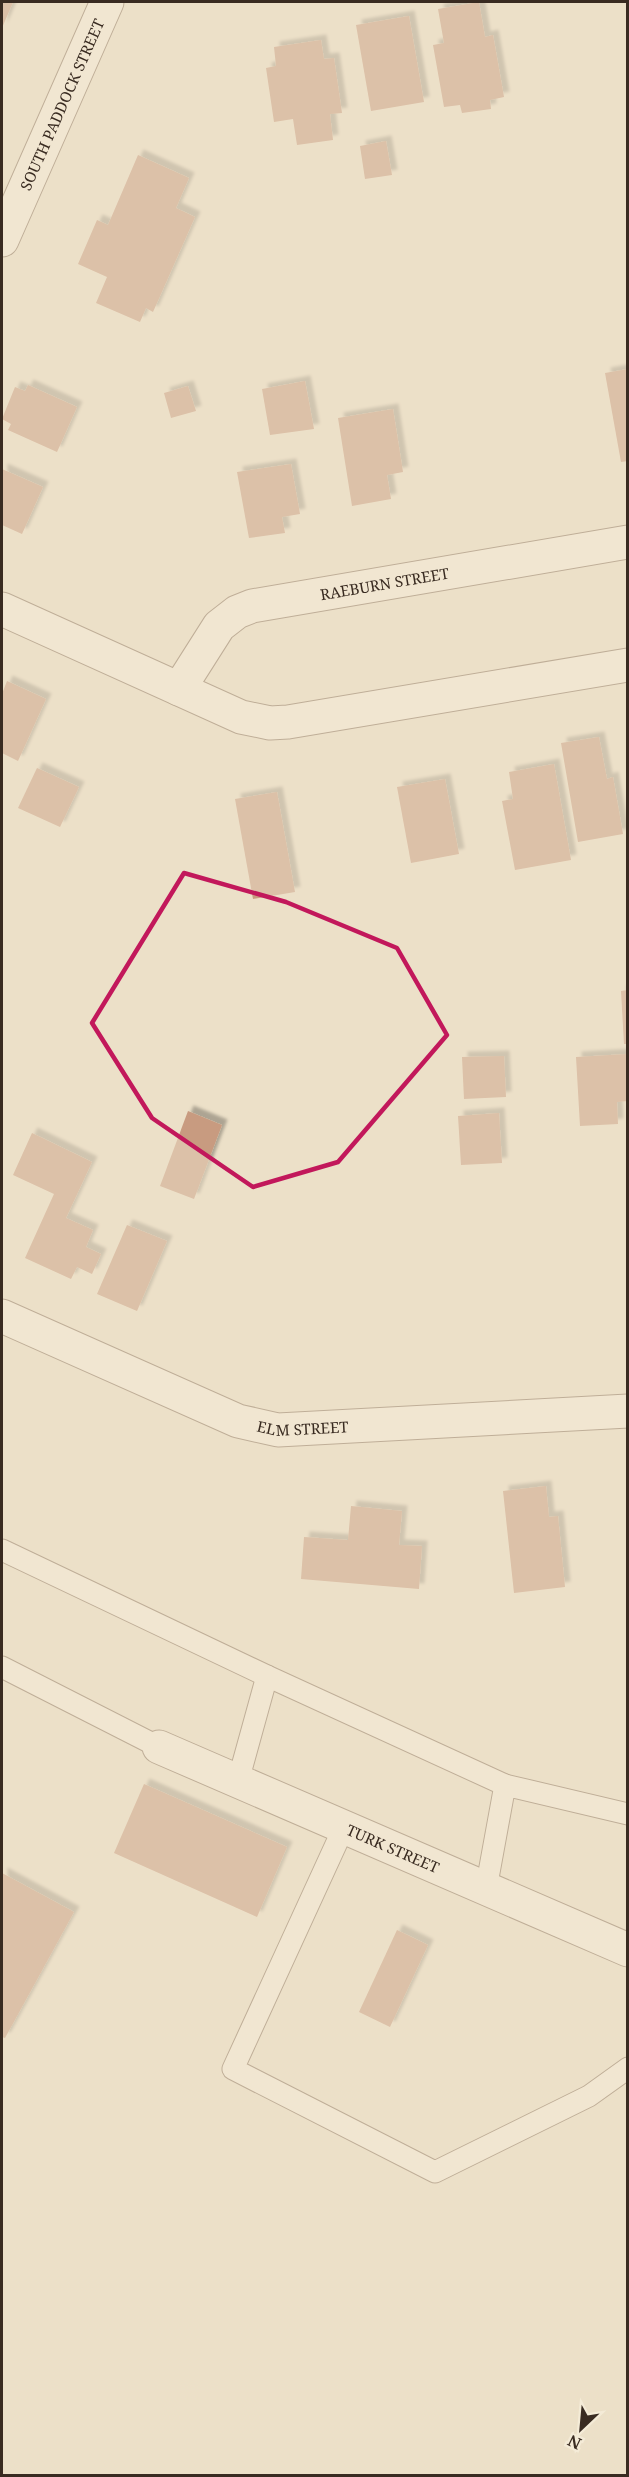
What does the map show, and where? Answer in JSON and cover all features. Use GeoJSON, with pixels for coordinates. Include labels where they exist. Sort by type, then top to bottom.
{"type":"FeatureCollection","features":[{"type":"Feature","properties":{"kind":"street","name":"SOUTH PADDOCK STREET"},"geometry":{"type":"LineString","coordinates":[[2,240],[107,2]]}},
{"type":"Feature","properties":{"kind":"street","name":"RAEBURN STREET"},"geometry":{"type":"LineString","coordinates":[[179,689],[219,626],[237,612],[252,606],[627,542]]}},
{"type":"Feature","properties":{"kind":"street"},"geometry":{"type":"LineString","coordinates":[[2,609],[241,717],[270,723],[288,722],[627,665]]}},
{"type":"Feature","properties":{"kind":"street","name":"ELM STREET"},"geometry":{"type":"LineString","coordinates":[[2,1316],[238,1421],[278,1430],[627,1411]]}},
{"type":"Feature","properties":{"kind":"street","name":"TURK STREET"},"geometry":{"type":"LineString","coordinates":[[159,1747],[627,1950]]}},
{"type":"Feature","properties":{"kind":"lane"},"geometry":{"type":"LineString","coordinates":[[2,1550],[267,1676],[505,1785],[627,1814]]}},
{"type":"Feature","properties":{"kind":"lane"},"geometry":{"type":"LineString","coordinates":[[2,1667],[159,1747]]}},
{"type":"Feature","properties":{"kind":"lane"},"geometry":{"type":"LineString","coordinates":[[238,1781],[267,1676]]}},
{"type":"Feature","properties":{"kind":"lane"},"geometry":{"type":"LineString","coordinates":[[486,1889],[505,1785]]}},
{"type":"Feature","properties":{"kind":"lane"},"geometry":{"type":"LineString","coordinates":[[344,1827],[233,2069],[435,2172],[589,2096],[627,2067]]}},
{"type":"Feature","properties":{"kind":"highlighted area"},"geometry":{"type":"Polygon","coordinates":[[[184,873],[286,902],[397,948],[447,1035],[338,1162],[253,1187],[152,1118],[92,1023],[184,873]]]}},
{"type":"Feature","properties":{"kind":"building"},"geometry":{"type":"Polygon","coordinates":[[[2,2],[13,2],[2,28],[2,2]]]}},
{"type":"Feature","properties":{"kind":"building"},"geometry":{"type":"Polygon","coordinates":[[[479,2],[485,37],[493,35],[504,97],[490,100],[491,109],[462,113],[460,105],[444,107],[433,45],[444,43],[438,9],[479,2]]]}},
{"type":"Feature","properties":{"kind":"building"},"geometry":{"type":"Polygon","coordinates":[[[409,16],[424,102],[371,111],[356,25],[409,16]]]}},
{"type":"Feature","properties":{"kind":"building"},"geometry":{"type":"Polygon","coordinates":[[[321,40],[324,59],[334,58],[342,113],[330,114],[333,140],[297,145],[293,119],[274,122],[266,68],[276,66],[274,47],[321,40]]]}},
{"type":"Feature","properties":{"kind":"building"},"geometry":{"type":"Polygon","coordinates":[[[386,141],[392,175],[365,179],[360,146],[386,141]]]}},
{"type":"Feature","properties":{"kind":"building"},"geometry":{"type":"Polygon","coordinates":[[[138,155],[189,178],[176,208],[195,217],[153,312],[146,308],[140,322],[96,303],[107,277],[78,264],[97,220],[108,225],[138,155]]]}},
{"type":"Feature","properties":{"kind":"building"},"geometry":{"type":"Polygon","coordinates":[[[628,369],[628,461],[621,462],[605,373],[628,369]]]}},
{"type":"Feature","properties":{"kind":"building"},"geometry":{"type":"Polygon","coordinates":[[[305,381],[314,429],[270,435],[262,389],[305,381]]]}},
{"type":"Feature","properties":{"kind":"building"},"geometry":{"type":"Polygon","coordinates":[[[28,385],[77,407],[57,452],[8,430],[11,424],[2,419],[15,387],[25,391],[28,385]]]}},
{"type":"Feature","properties":{"kind":"building"},"geometry":{"type":"Polygon","coordinates":[[[188,386],[196,411],[171,418],[164,393],[188,386]]]}},
{"type":"Feature","properties":{"kind":"building"},"geometry":{"type":"Polygon","coordinates":[[[393,409],[403,472],[387,475],[391,499],[352,506],[338,418],[393,409]]]}},
{"type":"Feature","properties":{"kind":"building"},"geometry":{"type":"Polygon","coordinates":[[[291,464],[300,514],[282,517],[285,533],[249,538],[237,472],[291,464]]]}},
{"type":"Feature","properties":{"kind":"building"},"geometry":{"type":"Polygon","coordinates":[[[2,469],[43,487],[22,534],[2,525],[2,469]]]}},
{"type":"Feature","properties":{"kind":"building"},"geometry":{"type":"Polygon","coordinates":[[[7,681],[46,699],[18,761],[2,753],[2,694],[7,681]]]}},
{"type":"Feature","properties":{"kind":"building"},"geometry":{"type":"Polygon","coordinates":[[[599,737],[607,779],[613,777],[623,834],[578,842],[561,743],[599,737]]]}},
{"type":"Feature","properties":{"kind":"building"},"geometry":{"type":"Polygon","coordinates":[[[554,764],[571,860],[515,870],[502,801],[513,799],[509,772],[554,764]]]}},
{"type":"Feature","properties":{"kind":"building"},"geometry":{"type":"Polygon","coordinates":[[[37,768],[79,787],[60,827],[18,808],[37,768]]]}},
{"type":"Feature","properties":{"kind":"building"},"geometry":{"type":"Polygon","coordinates":[[[445,779],[459,854],[411,863],[397,787],[445,779]]]}},
{"type":"Feature","properties":{"kind":"building"},"geometry":{"type":"Polygon","coordinates":[[[277,792],[295,892],[253,899],[235,799],[277,792]]]}},
{"type":"Feature","properties":{"kind":"building"},"geometry":{"type":"Polygon","coordinates":[[[628,990],[628,1044],[624,1044],[621,991],[628,990]]]}},
{"type":"Feature","properties":{"kind":"building"},"geometry":{"type":"Polygon","coordinates":[[[628,1054],[628,1101],[617,1102],[618,1124],[580,1126],[576,1057],[628,1054]]]}},
{"type":"Feature","properties":{"kind":"building"},"geometry":{"type":"Polygon","coordinates":[[[504,1056],[506,1097],[464,1099],[462,1057],[504,1056]]]}},
{"type":"Feature","properties":{"kind":"building"},"geometry":{"type":"Polygon","coordinates":[[[188,1111],[222,1125],[194,1199],[160,1186],[188,1111]]]}},
{"type":"Feature","properties":{"kind":"building"},"geometry":{"type":"Polygon","coordinates":[[[499,1113],[502,1163],[461,1165],[458,1116],[499,1113]]]}},
{"type":"Feature","properties":{"kind":"building"},"geometry":{"type":"Polygon","coordinates":[[[32,1133],[92,1162],[66,1218],[93,1230],[86,1247],[101,1254],[92,1274],[77,1267],[71,1279],[25,1258],[54,1194],[13,1175],[32,1133]]]}},
{"type":"Feature","properties":{"kind":"building"},"geometry":{"type":"Polygon","coordinates":[[[127,1225],[167,1241],[137,1311],[97,1294],[127,1225]]]}},
{"type":"Feature","properties":{"kind":"building"},"geometry":{"type":"Polygon","coordinates":[[[546,1486],[549,1517],[558,1516],[565,1587],[514,1593],[503,1491],[546,1486]]]}},
{"type":"Feature","properties":{"kind":"building"},"geometry":{"type":"Polygon","coordinates":[[[351,1506],[402,1511],[399,1545],[422,1546],[419,1589],[301,1579],[304,1537],[348,1540],[351,1506]]]}},
{"type":"Feature","properties":{"kind":"building"},"geometry":{"type":"Polygon","coordinates":[[[144,1784],[287,1847],[257,1917],[114,1853],[144,1784]]]}},
{"type":"Feature","properties":{"kind":"building"},"geometry":{"type":"Polygon","coordinates":[[[2,1873],[74,1912],[5,2038],[2,2037],[2,1873]]]}},
{"type":"Feature","properties":{"kind":"building"},"geometry":{"type":"Polygon","coordinates":[[[397,1930],[428,1945],[390,2027],[359,2012],[397,1930]]]}}]}
